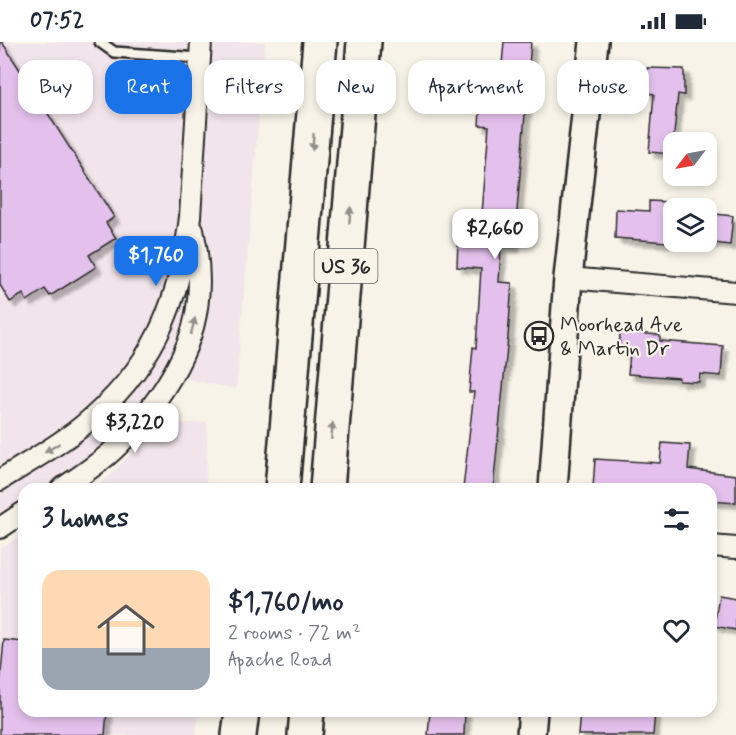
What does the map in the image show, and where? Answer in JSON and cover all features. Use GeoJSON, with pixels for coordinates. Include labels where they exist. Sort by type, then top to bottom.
{"type":"FeatureCollection","features":[{"type":"Feature","properties":{"kind":"highway","name":"US 36"},"geometry":{"type":"LineString","coordinates":[[283,483],[320,42]]}},
{"type":"Feature","properties":{"kind":"highway","name":"US 36"},"geometry":{"type":"LineString","coordinates":[[327,483],[364,42]]}},
{"type":"Feature","properties":{"kind":"highway"},"geometry":{"type":"LineString","coordinates":[[274,483],[298,309]]}},
{"type":"Feature","properties":{"kind":"highway"},"geometry":{"type":"LineString","coordinates":[[239,735],[241,717]]}},
{"type":"Feature","properties":{"kind":"highway"},"geometry":{"type":"LineString","coordinates":[[261,735],[262,717]]}},
{"type":"Feature","properties":{"kind":"highway"},"geometry":{"type":"LineString","coordinates":[[305,735],[306,717]]}},
{"type":"Feature","properties":{"kind":"street"},"geometry":{"type":"LineString","coordinates":[[553,483],[568,278],[594,42]]}},
{"type":"Feature","properties":{"kind":"street"},"geometry":{"type":"LineString","coordinates":[[0,480],[56,446],[82,427],[120,392],[159,334],[180,275],[190,217],[200,50]]}},
{"type":"Feature","properties":{"kind":"street"},"geometry":{"type":"LineString","coordinates":[[69,483],[110,453],[136,426],[171,380],[187,347],[197,308],[200,281],[199,257],[190,217]]}},
{"type":"Feature","properties":{"kind":"street"},"geometry":{"type":"LineString","coordinates":[[568,278],[736,292]]}},
{"type":"Feature","properties":{"kind":"street"},"geometry":{"type":"LineString","coordinates":[[0,528],[18,516]]}},
{"type":"Feature","properties":{"kind":"street"},"geometry":{"type":"LineString","coordinates":[[717,546],[736,548]]}},
{"type":"Feature","properties":{"kind":"street"},"geometry":{"type":"LineString","coordinates":[[531,735],[532,717]]}},
{"type":"Feature","properties":{"kind":"lane"},"geometry":{"type":"LineString","coordinates":[[100,42],[114,52],[200,50]]}},
{"type":"Feature","properties":{"kind":"shaded area"},"geometry":{"type":"Polygon","coordinates":[[[0,42],[265,42],[263,60],[204,60],[204,114],[259,114],[236,389],[182,378],[73,483],[18,483],[18,521],[0,532],[0,42]]]}},
{"type":"Feature","properties":{"kind":"shaded area"},"geometry":{"type":"Polygon","coordinates":[[[207,422],[206,483],[100,483],[109,477],[157,425],[207,422]]]}},
{"type":"Feature","properties":{"kind":"shaded area"},"geometry":{"type":"Polygon","coordinates":[[[18,537],[18,717],[198,717],[196,735],[0,735],[0,549],[18,537]]]}},
{"type":"Feature","properties":{"kind":"building"},"geometry":{"type":"Polygon","coordinates":[[[0,42],[2,42],[18,67],[18,114],[48,114],[114,217],[106,223],[116,238],[89,255],[96,267],[50,296],[45,289],[27,301],[23,294],[10,302],[0,285],[0,42]]]}},
{"type":"Feature","properties":{"kind":"building"},"geometry":{"type":"Polygon","coordinates":[[[504,42],[531,42],[530,60],[502,60],[504,42]]]}},
{"type":"Feature","properties":{"kind":"building"},"geometry":{"type":"Polygon","coordinates":[[[649,68],[684,69],[684,95],[678,94],[674,132],[663,132],[663,153],[649,152],[654,94],[649,93],[649,68]]]}},
{"type":"Feature","properties":{"kind":"building"},"geometry":{"type":"Polygon","coordinates":[[[480,114],[525,114],[514,247],[501,247],[499,282],[512,283],[494,483],[464,483],[474,392],[469,392],[473,347],[476,348],[481,269],[457,267],[458,240],[473,241],[474,213],[482,214],[489,126],[479,125],[480,114]]]}},
{"type":"Feature","properties":{"kind":"building"},"geometry":{"type":"Polygon","coordinates":[[[649,201],[663,202],[663,242],[615,238],[616,209],[649,211],[649,201]]]}},
{"type":"Feature","properties":{"kind":"building"},"geometry":{"type":"Polygon","coordinates":[[[717,214],[733,216],[730,245],[717,243],[717,214]]]}},
{"type":"Feature","properties":{"kind":"building"},"geometry":{"type":"Polygon","coordinates":[[[620,332],[660,335],[660,341],[723,346],[721,376],[700,374],[699,382],[628,374],[630,353],[619,352],[620,332]]]}},
{"type":"Feature","properties":{"kind":"building"},"geometry":{"type":"Polygon","coordinates":[[[662,443],[690,445],[688,469],[736,475],[736,503],[717,501],[717,483],[593,483],[595,459],[660,463],[662,443]]]}},
{"type":"Feature","properties":{"kind":"building"},"geometry":{"type":"Polygon","coordinates":[[[719,595],[736,598],[736,630],[717,627],[719,595]]]}},
{"type":"Feature","properties":{"kind":"building"},"geometry":{"type":"Polygon","coordinates":[[[4,640],[18,641],[18,717],[106,717],[105,735],[0,735],[0,684],[4,640]]]}},
{"type":"Feature","properties":{"kind":"building"},"geometry":{"type":"Polygon","coordinates":[[[430,717],[465,717],[464,735],[428,735],[430,717]]]}},
{"type":"Feature","properties":{"kind":"building"},"geometry":{"type":"Polygon","coordinates":[[[580,717],[654,717],[653,735],[578,735],[580,717]]]}},
{"type":"Feature","properties":{"kind":"place","name":"Moorhead Ave & Martin Dr"},"geometry":{"type":"Point","coordinates":[539,336]}}]}
